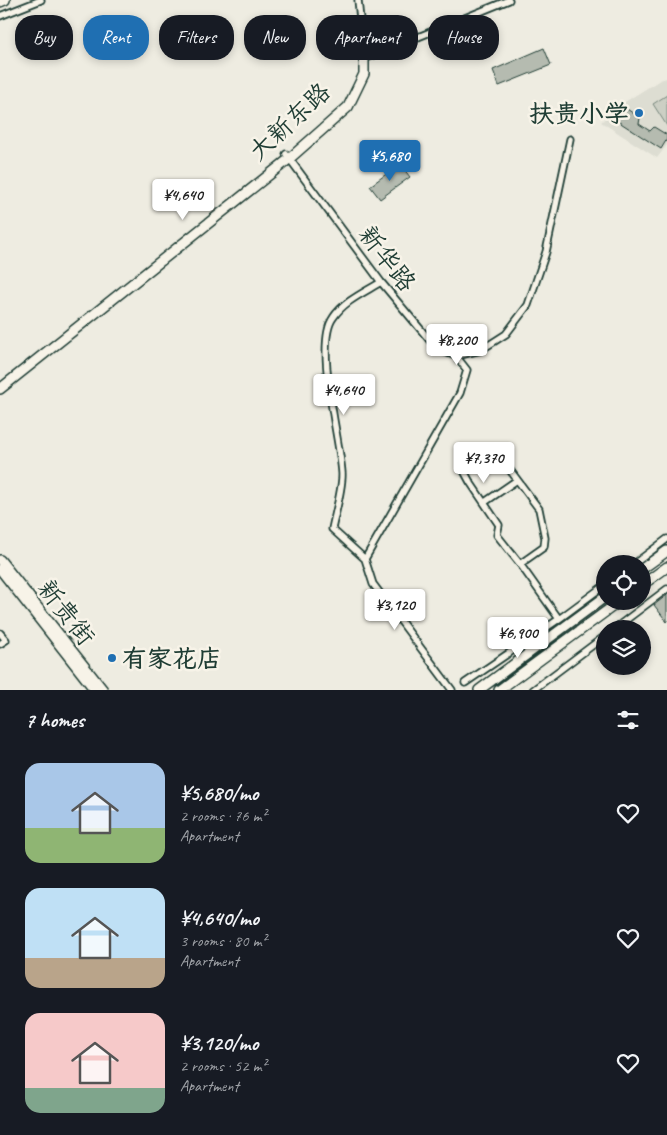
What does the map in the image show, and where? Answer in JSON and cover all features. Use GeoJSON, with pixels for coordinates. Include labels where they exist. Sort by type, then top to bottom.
{"type":"FeatureCollection","features":[{"type":"Feature","properties":{"kind":"street"},"geometry":{"type":"LineString","coordinates":[[0,2],[5,0]]}},
{"type":"Feature","properties":{"kind":"street"},"geometry":{"type":"LineString","coordinates":[[0,16],[40,0]]}},
{"type":"Feature","properties":{"kind":"street"},"geometry":{"type":"LineString","coordinates":[[358,0],[360,15]]}},
{"type":"Feature","properties":{"kind":"street"},"geometry":{"type":"LineString","coordinates":[[418,37],[509,0]]}},
{"type":"Feature","properties":{"kind":"street","name":"大新东路"},"geometry":{"type":"LineString","coordinates":[[0,389],[288,157],[344,103],[364,60]]}},
{"type":"Feature","properties":{"kind":"street"},"geometry":{"type":"LineString","coordinates":[[365,559],[460,393],[467,370],[456,356],[481,350],[506,334],[528,305],[546,252],[570,139]]}},
{"type":"Feature","properties":{"kind":"street","name":"大新东路"},"geometry":{"type":"LineString","coordinates":[[0,382],[288,157]]}},
{"type":"Feature","properties":{"kind":"street","name":"新华路"},"geometry":{"type":"LineString","coordinates":[[288,157],[381,282],[437,349],[456,356]]}},
{"type":"Feature","properties":{"kind":"street"},"geometry":{"type":"LineString","coordinates":[[381,282],[343,306],[331,320],[326,340],[329,388],[343,474],[332,529],[365,559],[374,584],[452,690]]}},
{"type":"Feature","properties":{"kind":"street"},"geometry":{"type":"LineString","coordinates":[[520,564],[544,547],[545,538],[539,509],[501,458],[487,455],[477,457],[464,471],[499,525],[496,535],[520,564],[559,619]]}},
{"type":"Feature","properties":{"kind":"street"},"geometry":{"type":"LineString","coordinates":[[485,502],[517,480]]}},
{"type":"Feature","properties":{"kind":"street"},"geometry":{"type":"LineString","coordinates":[[646,555],[667,539]]}},
{"type":"Feature","properties":{"kind":"street"},"geometry":{"type":"LineString","coordinates":[[651,563],[667,551]]}},
{"type":"Feature","properties":{"kind":"street","name":"新贵街"},"geometry":{"type":"LineString","coordinates":[[0,560],[103,690]]}},
{"type":"Feature","properties":{"kind":"street"},"geometry":{"type":"LineString","coordinates":[[651,579],[667,567]]}},
{"type":"Feature","properties":{"kind":"street","name":"新贵街"},"geometry":{"type":"LineString","coordinates":[[0,570],[95,690]]}},
{"type":"Feature","properties":{"kind":"street"},"geometry":{"type":"LineString","coordinates":[[626,620],[667,589]]}},
{"type":"Feature","properties":{"kind":"street"},"geometry":{"type":"LineString","coordinates":[[465,683],[596,592]]}},
{"type":"Feature","properties":{"kind":"street"},"geometry":{"type":"LineString","coordinates":[[479,690],[596,604]]}},
{"type":"Feature","properties":{"kind":"street"},"geometry":{"type":"LineString","coordinates":[[499,690],[608,610]]}},
{"type":"Feature","properties":{"kind":"street"},"geometry":{"type":"LineString","coordinates":[[0,633],[6,640],[0,644]]}},
{"type":"Feature","properties":{"kind":"street"},"geometry":{"type":"LineString","coordinates":[[533,690],[596,643]]}},
{"type":"Feature","properties":{"kind":"shaded area","name":"扶贵小学"},"geometry":{"type":"Polygon","coordinates":[[[667,78],[667,145],[657,158],[601,122],[620,105],[660,80],[667,78]]]}},
{"type":"Feature","properties":{"kind":"shaded area"},"geometry":{"type":"Polygon","coordinates":[[[667,95],[667,126],[653,104],[667,95]]]}},
{"type":"Feature","properties":{"kind":"building"},"geometry":{"type":"Polygon","coordinates":[[[544,48],[551,65],[499,86],[493,70],[544,48]]]}},
{"type":"Feature","properties":{"kind":"building"},"geometry":{"type":"Polygon","coordinates":[[[624,107],[640,118],[639,124],[650,131],[654,127],[667,135],[667,139],[661,149],[616,120],[624,107]]]}},
{"type":"Feature","properties":{"kind":"building"},"geometry":{"type":"Polygon","coordinates":[[[400,164],[410,177],[380,199],[370,186],[400,164]]]}},
{"type":"Feature","properties":{"kind":"building"},"geometry":{"type":"Polygon","coordinates":[[[667,595],[667,622],[654,605],[667,595]]]}},
{"type":"Feature","properties":{"kind":"place","name":"扶贵小学"},"geometry":{"type":"Point","coordinates":[639,113]}},
{"type":"Feature","properties":{"kind":"place","name":"有家花店"},"geometry":{"type":"Point","coordinates":[112,658]}}]}
